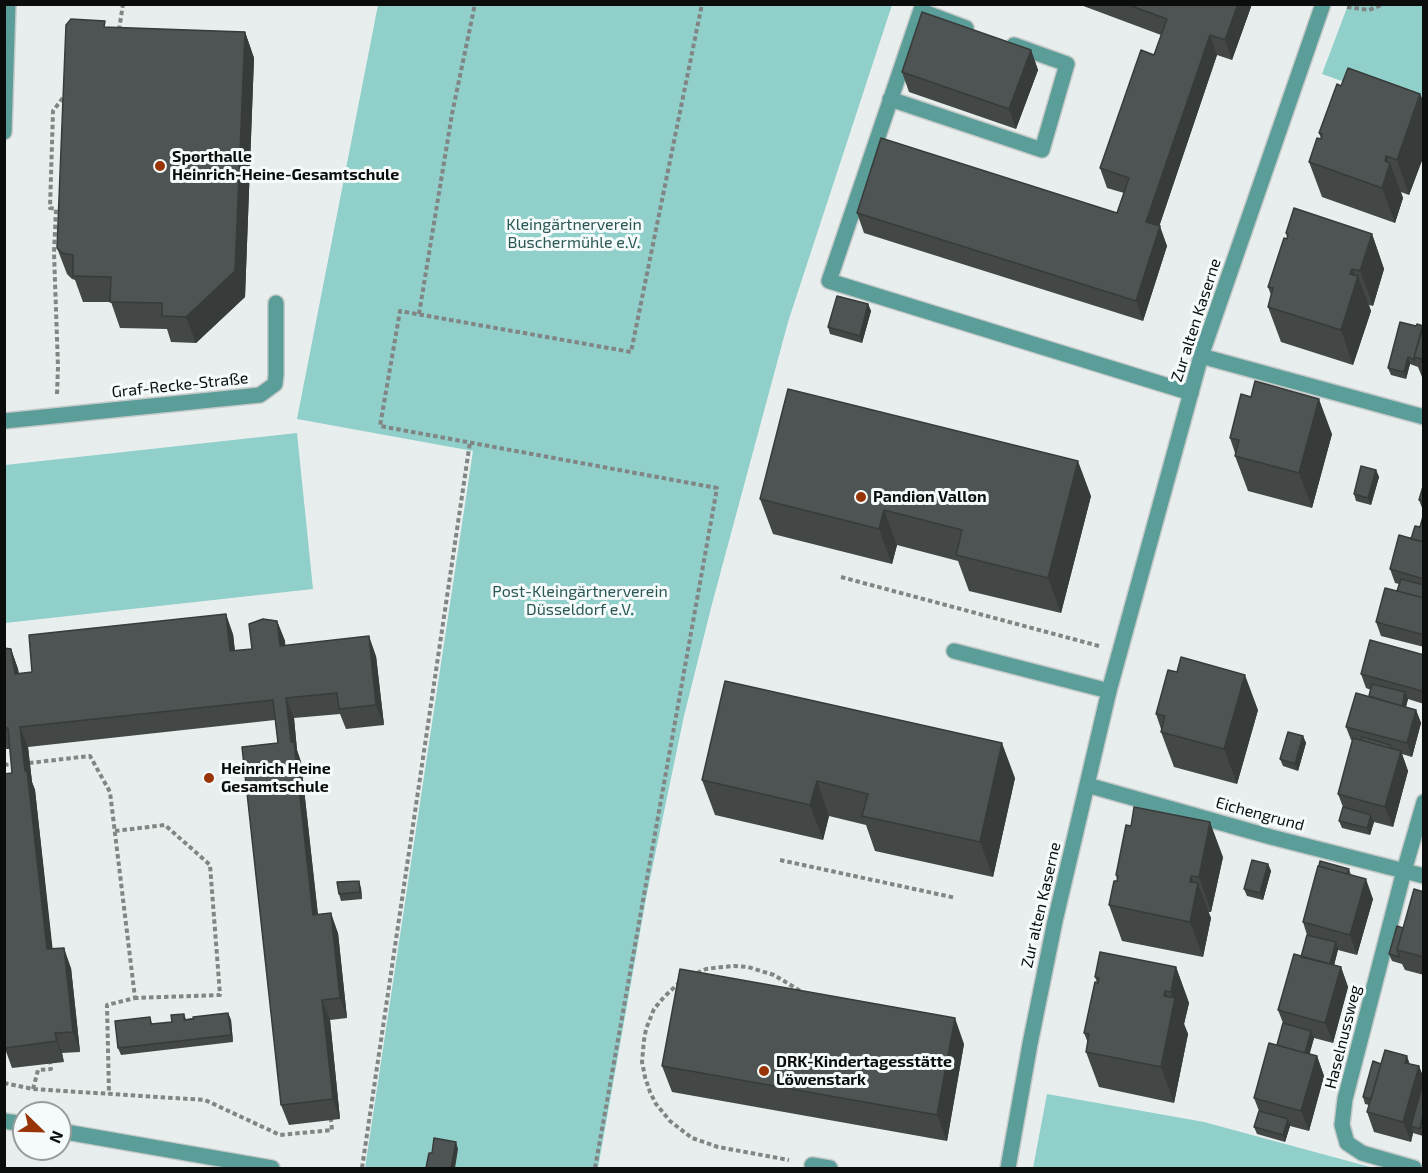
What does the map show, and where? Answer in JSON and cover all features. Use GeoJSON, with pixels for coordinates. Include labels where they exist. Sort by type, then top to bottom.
{"type":"FeatureCollection","features":[{"type":"Feature","properties":{"kind":"street"},"geometry":{"type":"LineString","coordinates":[[4,132],[8,4]]}},
{"type":"Feature","properties":{"kind":"street","name":"Zur alten Kaserne"},"geometry":{"type":"LineString","coordinates":[[1008,1168],[1054,921],[1109,691],[1201,356],[1323,4]]}},
{"type":"Feature","properties":{"kind":"street"},"geometry":{"type":"LineString","coordinates":[[977,32],[922,8],[829,281],[1191,393]]}},
{"type":"Feature","properties":{"kind":"street"},"geometry":{"type":"LineString","coordinates":[[890,99],[1042,150],[1067,64],[999,40]]}},
{"type":"Feature","properties":{"kind":"street","name":"Graf-Recke-Straße"},"geometry":{"type":"LineString","coordinates":[[4,421],[260,395],[275,384],[276,303]]}},
{"type":"Feature","properties":{"kind":"street"},"geometry":{"type":"LineString","coordinates":[[1201,356],[1424,417]]}},
{"type":"Feature","properties":{"kind":"street"},"geometry":{"type":"LineString","coordinates":[[954,651],[1109,691]]}},
{"type":"Feature","properties":{"kind":"street","name":"Eichengrund"},"geometry":{"type":"LineString","coordinates":[[1087,785],[1271,837],[1424,876]]}},
{"type":"Feature","properties":{"kind":"street","name":"Haselnussweg"},"geometry":{"type":"LineString","coordinates":[[1414,1168],[1362,1153],[1347,1143],[1342,1125],[1345,1099],[1424,802]]}},
{"type":"Feature","properties":{"kind":"street"},"geometry":{"type":"LineString","coordinates":[[72,1133],[272,1168]]}},
{"type":"Feature","properties":{"kind":"street"},"geometry":{"type":"LineString","coordinates":[[812,1165],[830,1168]]}},
{"type":"Feature","properties":{"kind":"path"},"geometry":{"type":"LineString","coordinates":[[118,34],[123,4]]}},
{"type":"Feature","properties":{"kind":"path"},"geometry":{"type":"LineString","coordinates":[[419,314],[452,114],[475,4]]}},
{"type":"Feature","properties":{"kind":"path"},"geometry":{"type":"LineString","coordinates":[[595,1168],[717,488],[380,426],[400,311],[631,352],[702,4]]}},
{"type":"Feature","properties":{"kind":"path"},"geometry":{"type":"LineString","coordinates":[[1339,7],[1369,10],[1384,4]]}},
{"type":"Feature","properties":{"kind":"path"},"geometry":{"type":"LineString","coordinates":[[56,416],[58,367],[54,253],[56,209],[50,208],[54,111],[65,97],[65,85]]}},
{"type":"Feature","properties":{"kind":"path"},"geometry":{"type":"LineString","coordinates":[[362,1168],[470,442]]}},
{"type":"Feature","properties":{"kind":"path"},"geometry":{"type":"LineString","coordinates":[[841,578],[1120,652]]}},
{"type":"Feature","properties":{"kind":"path"},"geometry":{"type":"LineString","coordinates":[[29,763],[90,756],[110,792],[135,998]]}},
{"type":"Feature","properties":{"kind":"path"},"geometry":{"type":"LineString","coordinates":[[4,765],[16,764]]}},
{"type":"Feature","properties":{"kind":"path"},"geometry":{"type":"LineString","coordinates":[[109,1094],[107,1005],[135,998],[220,995],[210,865],[165,825],[115,831]]}},
{"type":"Feature","properties":{"kind":"path"},"geometry":{"type":"LineString","coordinates":[[780,860],[956,898]]}},
{"type":"Feature","properties":{"kind":"path"},"geometry":{"type":"LineString","coordinates":[[687,976],[706,969],[748,967],[774,975],[804,994]]}},
{"type":"Feature","properties":{"kind":"path"},"geometry":{"type":"LineString","coordinates":[[682,981],[654,1009],[644,1040],[642,1062],[645,1077],[650,1092],[660,1109],[680,1129],[703,1143],[812,1165]]}},
{"type":"Feature","properties":{"kind":"path"},"geometry":{"type":"LineString","coordinates":[[33,1089],[38,1070],[51,1068],[51,1063]]}},
{"type":"Feature","properties":{"kind":"path"},"geometry":{"type":"LineString","coordinates":[[4,1083],[33,1089],[205,1100],[280,1135],[332,1130],[331,1120]]}},
{"type":"Feature","properties":{"kind":"green space"},"geometry":{"type":"Polygon","coordinates":[[[378,5],[892,5],[788,322],[712,604],[684,716],[647,893],[598,1168],[365,1168],[473,451],[297,419],[378,5]]]}},
{"type":"Feature","properties":{"kind":"green space"},"geometry":{"type":"Polygon","coordinates":[[[1348,5],[1423,5],[1423,110],[1322,74],[1348,5]]]}},
{"type":"Feature","properties":{"kind":"green space"},"geometry":{"type":"Polygon","coordinates":[[[297,433],[313,589],[5,623],[5,465],[297,433]]]}},
{"type":"Feature","properties":{"kind":"green space"},"geometry":{"type":"Polygon","coordinates":[[[1047,1094],[1204,1122],[1374,1168],[1033,1168],[1047,1094]]]}},
{"type":"Feature","properties":{"kind":"building"},"geometry":{"type":"Polygon","coordinates":[[[1126,4],[1238,4],[1225,40],[1210,35],[1146,222],[1160,226],[1136,301],[857,213],[881,138],[1117,213],[1129,178],[1100,168],[1141,50],[1154,55],[1167,19],[1126,4]]]}},
{"type":"Feature","properties":{"kind":"building"},"geometry":{"type":"Polygon","coordinates":[[[922,12],[1031,50],[1009,109],[902,72],[922,12]]]}},
{"type":"Feature","properties":{"kind":"building","name":"Sporthalle Heinrich-Heine-Gesamtschule"},"geometry":{"type":"Polygon","coordinates":[[[71,19],[105,21],[104,27],[245,32],[235,271],[186,317],[162,316],[162,303],[110,302],[111,277],[73,276],[73,255],[62,253],[57,248],[66,25],[71,19]]]}},
{"type":"Feature","properties":{"kind":"building"},"geometry":{"type":"Polygon","coordinates":[[[1348,68],[1420,94],[1397,160],[1386,156],[1385,161],[1390,163],[1382,188],[1309,162],[1317,138],[1322,137],[1319,133],[1337,84],[1341,86],[1348,68]]]}},
{"type":"Feature","properties":{"kind":"building"},"geometry":{"type":"Polygon","coordinates":[[[1294,208],[1372,234],[1360,271],[1352,269],[1350,274],[1358,276],[1341,330],[1268,307],[1273,288],[1268,287],[1284,238],[1287,239],[1288,234],[1286,233],[1294,208]]]}},
{"type":"Feature","properties":{"kind":"building"},"geometry":{"type":"Polygon","coordinates":[[[837,296],[868,304],[860,336],[828,327],[837,296]]]}},
{"type":"Feature","properties":{"kind":"building"},"geometry":{"type":"Polygon","coordinates":[[[1400,322],[1423,326],[1415,360],[1408,357],[1404,372],[1388,368],[1400,322]]]}},
{"type":"Feature","properties":{"kind":"building"},"geometry":{"type":"Polygon","coordinates":[[[1423,325],[1424,363],[1422,359],[1414,357],[1423,325]]]}},
{"type":"Feature","properties":{"kind":"building"},"geometry":{"type":"Polygon","coordinates":[[[1255,381],[1319,399],[1299,473],[1235,456],[1239,440],[1230,438],[1241,394],[1251,397],[1255,381]]]}},
{"type":"Feature","properties":{"kind":"building"},"geometry":{"type":"Polygon","coordinates":[[[788,389],[1078,461],[1048,578],[956,555],[962,530],[884,510],[879,529],[760,499],[788,389]]]}},
{"type":"Feature","properties":{"kind":"building"},"geometry":{"type":"Polygon","coordinates":[[[1361,466],[1376,470],[1368,498],[1354,494],[1361,466]]]}},
{"type":"Feature","properties":{"kind":"building"},"geometry":{"type":"Polygon","coordinates":[[[1424,483],[1424,501],[1419,500],[1424,483]]]}},
{"type":"Feature","properties":{"kind":"building"},"geometry":{"type":"Polygon","coordinates":[[[1424,513],[1424,542],[1411,539],[1415,526],[1420,527],[1424,513]]]}},
{"type":"Feature","properties":{"kind":"building"},"geometry":{"type":"Polygon","coordinates":[[[1399,535],[1424,542],[1424,579],[1390,569],[1399,535]]]}},
{"type":"Feature","properties":{"kind":"building"},"geometry":{"type":"Polygon","coordinates":[[[1401,579],[1424,585],[1424,598],[1397,591],[1401,579]]]}},
{"type":"Feature","properties":{"kind":"building"},"geometry":{"type":"Polygon","coordinates":[[[1385,588],[1424,598],[1424,635],[1376,622],[1385,588]]]}},
{"type":"Feature","properties":{"kind":"building"},"geometry":{"type":"Polygon","coordinates":[[[226,614],[230,651],[252,649],[249,624],[263,619],[277,621],[280,646],[369,636],[376,705],[339,709],[337,693],[286,698],[291,742],[294,742],[313,915],[331,913],[340,998],[322,1000],[333,1099],[281,1105],[242,747],[278,743],[273,700],[20,727],[47,949],[64,948],[73,1032],[55,1033],[57,1041],[5,1048],[4,774],[12,773],[8,728],[4,728],[4,648],[11,649],[15,674],[32,672],[29,635],[226,614]]]}},
{"type":"Feature","properties":{"kind":"building"},"geometry":{"type":"Polygon","coordinates":[[[1370,640],[1424,655],[1422,691],[1361,674],[1370,640]]]}},
{"type":"Feature","properties":{"kind":"building"},"geometry":{"type":"Polygon","coordinates":[[[1181,657],[1245,675],[1224,749],[1161,732],[1165,716],[1156,714],[1168,670],[1177,672],[1181,657]]]}},
{"type":"Feature","properties":{"kind":"building"},"geometry":{"type":"Polygon","coordinates":[[[725,681],[1002,743],[980,842],[862,816],[868,794],[817,781],[810,805],[702,780],[725,681]]]}},
{"type":"Feature","properties":{"kind":"building"},"geometry":{"type":"Polygon","coordinates":[[[1372,684],[1405,692],[1402,706],[1369,696],[1372,684]]]}},
{"type":"Feature","properties":{"kind":"building"},"geometry":{"type":"Polygon","coordinates":[[[1356,693],[1416,710],[1407,743],[1346,727],[1356,693]]]}},
{"type":"Feature","properties":{"kind":"building"},"geometry":{"type":"Polygon","coordinates":[[[1288,732],[1303,736],[1295,764],[1280,759],[1288,732]]]}},
{"type":"Feature","properties":{"kind":"building"},"geometry":{"type":"Polygon","coordinates":[[[1362,737],[1390,745],[1390,748],[1361,740],[1362,737]]]}},
{"type":"Feature","properties":{"kind":"building"},"geometry":{"type":"Polygon","coordinates":[[[1353,738],[1401,751],[1385,807],[1338,794],[1353,738]]]}},
{"type":"Feature","properties":{"kind":"building"},"geometry":{"type":"Polygon","coordinates":[[[1134,807],[1210,822],[1199,877],[1191,876],[1190,882],[1198,883],[1190,922],[1109,905],[1114,881],[1117,881],[1118,876],[1116,875],[1126,825],[1131,826],[1134,807]]]}},
{"type":"Feature","properties":{"kind":"building"},"geometry":{"type":"Polygon","coordinates":[[[1343,807],[1371,815],[1367,828],[1339,821],[1343,807]]]}},
{"type":"Feature","properties":{"kind":"building"},"geometry":{"type":"Polygon","coordinates":[[[1252,860],[1268,864],[1260,893],[1244,889],[1252,860]]]}},
{"type":"Feature","properties":{"kind":"building"},"geometry":{"type":"Polygon","coordinates":[[[1320,861],[1349,869],[1347,874],[1319,866],[1320,861]]]}},
{"type":"Feature","properties":{"kind":"building"},"geometry":{"type":"Polygon","coordinates":[[[1318,866],[1366,879],[1350,935],[1303,922],[1318,866]]]}},
{"type":"Feature","properties":{"kind":"building"},"geometry":{"type":"Polygon","coordinates":[[[359,881],[360,892],[339,894],[337,882],[359,881]]]}},
{"type":"Feature","properties":{"kind":"building"},"geometry":{"type":"Polygon","coordinates":[[[1414,889],[1424,892],[1424,957],[1397,950],[1414,889]]]}},
{"type":"Feature","properties":{"kind":"building"},"geometry":{"type":"Polygon","coordinates":[[[1397,926],[1403,928],[1397,950],[1400,957],[1389,954],[1397,926]]]}},
{"type":"Feature","properties":{"kind":"building"},"geometry":{"type":"Polygon","coordinates":[[[1307,935],[1336,942],[1330,964],[1301,957],[1307,935]]]}},
{"type":"Feature","properties":{"kind":"building"},"geometry":{"type":"Polygon","coordinates":[[[1100,952],[1176,967],[1171,992],[1165,991],[1164,996],[1175,998],[1161,1067],[1086,1052],[1089,1034],[1084,1033],[1095,982],[1098,983],[1099,978],[1095,977],[1100,952]]]}},
{"type":"Feature","properties":{"kind":"building"},"geometry":{"type":"Polygon","coordinates":[[[1294,954],[1341,967],[1325,1023],[1278,1010],[1294,954]]]}},
{"type":"Feature","properties":{"kind":"building"},"geometry":{"type":"Polygon","coordinates":[[[680,969],[955,1018],[937,1115],[662,1066],[680,969]]]}},
{"type":"Feature","properties":{"kind":"building"},"geometry":{"type":"Polygon","coordinates":[[[228,1013],[231,1035],[118,1048],[115,1021],[150,1017],[151,1024],[172,1022],[171,1015],[184,1014],[184,1020],[228,1013]]]}},
{"type":"Feature","properties":{"kind":"building"},"geometry":{"type":"Polygon","coordinates":[[[1283,1023],[1311,1031],[1305,1053],[1277,1045],[1283,1023]]]}},
{"type":"Feature","properties":{"kind":"building"},"geometry":{"type":"Polygon","coordinates":[[[1269,1043],[1317,1056],[1301,1111],[1254,1098],[1269,1043]]]}},
{"type":"Feature","properties":{"kind":"building"},"geometry":{"type":"Polygon","coordinates":[[[1385,1050],[1407,1056],[1405,1063],[1419,1066],[1403,1122],[1367,1112],[1385,1050]]]}},
{"type":"Feature","properties":{"kind":"building"},"geometry":{"type":"Polygon","coordinates":[[[1373,1061],[1381,1064],[1371,1099],[1363,1097],[1373,1061]]]}},
{"type":"Feature","properties":{"kind":"building"},"geometry":{"type":"Polygon","coordinates":[[[1421,1090],[1424,1091],[1424,1112],[1420,1129],[1411,1126],[1421,1090]]]}},
{"type":"Feature","properties":{"kind":"building"},"geometry":{"type":"Polygon","coordinates":[[[1259,1111],[1288,1119],[1283,1135],[1254,1127],[1259,1111]]]}},
{"type":"Feature","properties":{"kind":"building"},"geometry":{"type":"Polygon","coordinates":[[[1424,1112],[1424,1128],[1420,1127],[1424,1112]]]}},
{"type":"Feature","properties":{"kind":"building"},"geometry":{"type":"Polygon","coordinates":[[[434,1138],[456,1142],[451,1168],[426,1168],[429,1153],[432,1153],[434,1138]]]}},
{"type":"Feature","properties":{"kind":"place","name":"Sporthalle Heinrich-Heine-Gesamtschule"},"geometry":{"type":"Point","coordinates":[160,166]}},
{"type":"Feature","properties":{"kind":"place","name":"Pandion Vallon"},"geometry":{"type":"Point","coordinates":[861,497]}},
{"type":"Feature","properties":{"kind":"place","name":"Heinrich Heine Gesamtschule"},"geometry":{"type":"Point","coordinates":[209,778]}},
{"type":"Feature","properties":{"kind":"place","name":"DRK-Kindertagesstätte Löwenstark"},"geometry":{"type":"Point","coordinates":[764,1071]}},
{"type":"Feature","properties":{"kind":"park label","name":"Kleingärtnerverein Buschermühle e.V."},"geometry":{"type":"Point","coordinates":[574,234]}},
{"type":"Feature","properties":{"kind":"park label","name":"Post-Kleingärtnerverein Düsseldorf e.V."},"geometry":{"type":"Point","coordinates":[580,601]}}]}
